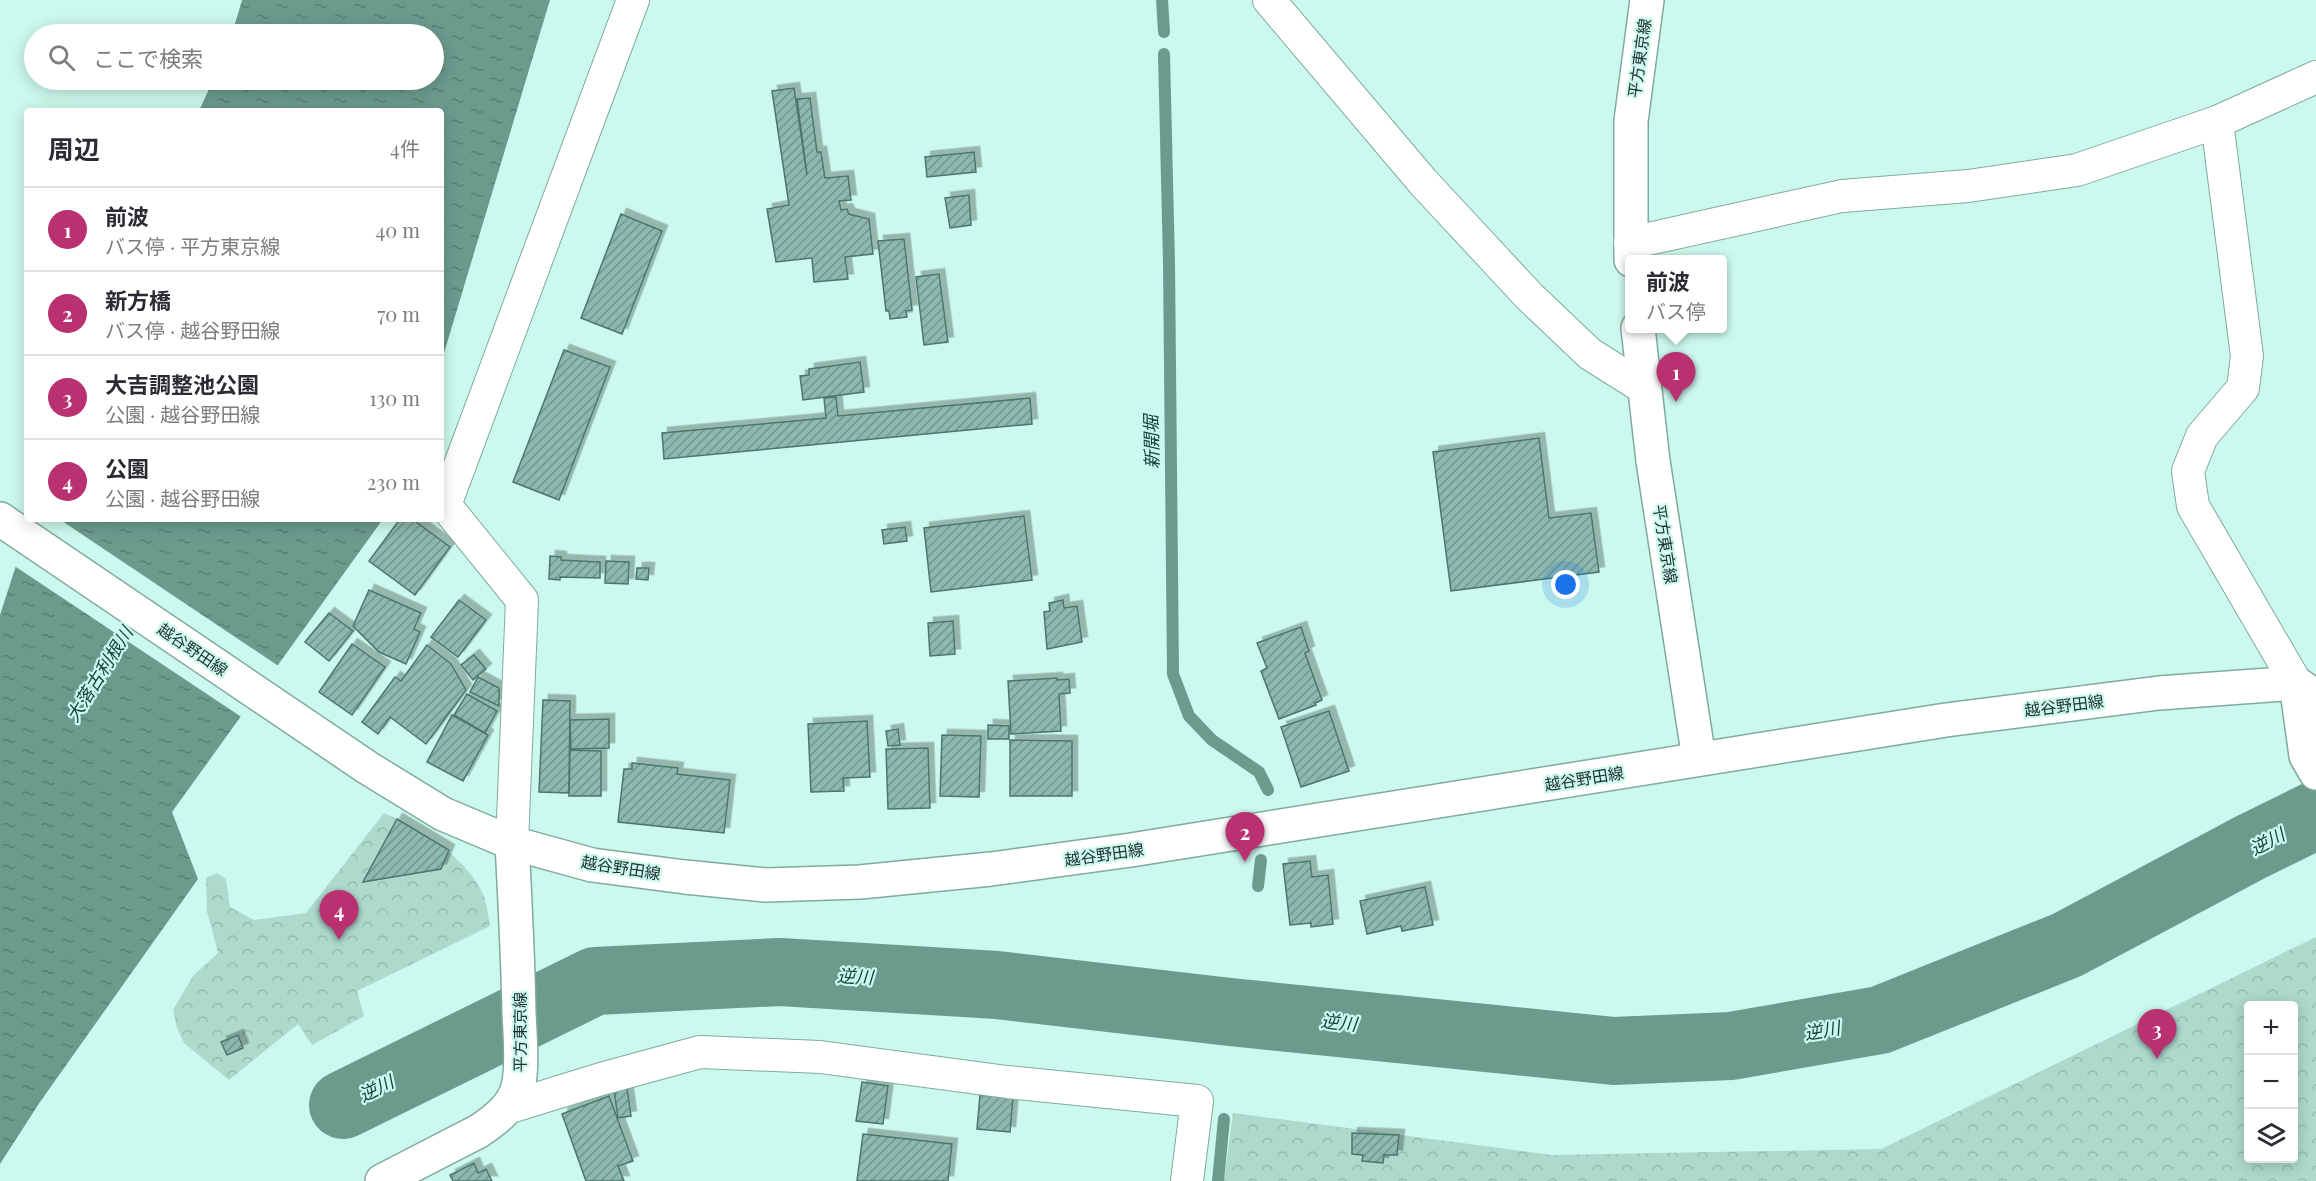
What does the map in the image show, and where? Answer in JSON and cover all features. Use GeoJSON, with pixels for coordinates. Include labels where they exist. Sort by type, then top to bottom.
{"type":"FeatureCollection","features":[{"type":"Feature","properties":{"kind":"main road","name":"平方東京線"},"geometry":{"type":"LineString","coordinates":[[1631,251],[1630,121],[1647,0]]}},
{"type":"Feature","properties":{"kind":"main road","name":"平方東京線"},"geometry":{"type":"LineString","coordinates":[[1638,333],[1655,471],[1699,759]]}},
{"type":"Feature","properties":{"kind":"main road","name":"越谷野田線"},"geometry":{"type":"LineString","coordinates":[[6,523],[368,768],[443,814],[512,843],[592,865],[766,885],[860,882],[991,869],[1131,850],[1946,720],[2159,693],[2309,687]]}},
{"type":"Feature","properties":{"kind":"main road"},"geometry":{"type":"LineString","coordinates":[[2309,687],[2311,764]]}},
{"type":"Feature","properties":{"kind":"main road","name":"平方東京線"},"geometry":{"type":"LineString","coordinates":[[382,1181],[479,1131],[507,1108],[519,1087],[518,969],[512,843]]}},
{"type":"Feature","properties":{"kind":"street"},"geometry":{"type":"LineString","coordinates":[[512,843],[522,600],[445,505],[633,0]]}},
{"type":"Feature","properties":{"kind":"street"},"geometry":{"type":"LineString","coordinates":[[1269,0],[1423,182],[1529,296],[1590,354],[1644,388]]}},
{"type":"Feature","properties":{"kind":"street"},"geometry":{"type":"LineString","coordinates":[[1631,251],[1842,196],[1968,186],[2077,170],[2217,122],[2316,77]]}},
{"type":"Feature","properties":{"kind":"street"},"geometry":{"type":"LineString","coordinates":[[2217,122],[2247,356],[2243,388],[2202,436],[2188,471],[2193,506],[2309,687]]}},
{"type":"Feature","properties":{"kind":"street"},"geometry":{"type":"LineString","coordinates":[[507,1108],[700,1052],[820,1057],[1007,1082],[1197,1101],[1187,1181]]}},
{"type":"Feature","properties":{"kind":"green space"},"geometry":{"type":"Polygon","coordinates":[[[384,813],[412,827],[441,846],[466,868],[483,894],[490,926],[357,991],[364,1016],[312,1045],[298,1024],[229,1080],[184,1043],[177,1028],[173,1010],[193,976],[218,953],[207,911],[206,878],[217,873],[226,879],[230,907],[254,920],[306,913],[384,813]]]}},
{"type":"Feature","properties":{"kind":"green space"},"geometry":{"type":"Polygon","coordinates":[[[2316,937],[2316,1181],[1224,1181],[1233,1113],[1552,1155],[1881,1149],[2316,937]]]}},
{"type":"Feature","properties":{"kind":"water"},"geometry":{"type":"Polygon","coordinates":[[[242,0],[550,0],[444,353],[444,108],[200,108],[208,90],[444,90],[444,24],[235,24],[242,0]]]}},
{"type":"Feature","properties":{"kind":"water","name":"大落古利根川"},"geometry":{"type":"Polygon","coordinates":[[[30,522],[381,522],[172,812],[198,879],[40,1102],[0,1164],[0,615],[30,522]]]}},
{"type":"Feature","properties":{"kind":"pier"},"geometry":{"type":"Polygon","coordinates":[[[27,522],[63,522],[280,667],[243,718],[13,565],[27,522]]]}},
{"type":"Feature","properties":{"kind":"building"},"geometry":{"type":"Polygon","coordinates":[[[794,88],[807,175],[797,99],[810,98],[817,152],[821,152],[825,178],[848,176],[851,200],[839,201],[841,210],[847,209],[849,214],[869,219],[873,254],[845,257],[848,279],[814,282],[812,258],[776,262],[767,209],[789,205],[772,91],[794,88]]]}},
{"type":"Feature","properties":{"kind":"building"},"geometry":{"type":"Polygon","coordinates":[[[974,152],[976,172],[927,177],[925,157],[974,152]]]}},
{"type":"Feature","properties":{"kind":"building"},"geometry":{"type":"Polygon","coordinates":[[[969,195],[971,225],[950,228],[945,198],[969,195]]]}},
{"type":"Feature","properties":{"kind":"building"},"geometry":{"type":"Polygon","coordinates":[[[621,214],[662,231],[622,334],[581,318],[621,214]]]}},
{"type":"Feature","properties":{"kind":"building"},"geometry":{"type":"Polygon","coordinates":[[[904,239],[912,310],[906,311],[907,317],[890,319],[889,311],[886,311],[878,241],[904,239]]]}},
{"type":"Feature","properties":{"kind":"building"},"geometry":{"type":"Polygon","coordinates":[[[939,274],[948,342],[924,345],[916,277],[939,274]]]}},
{"type":"Feature","properties":{"kind":"building"},"geometry":{"type":"Polygon","coordinates":[[[564,350],[610,367],[559,500],[513,482],[564,350]]]}},
{"type":"Feature","properties":{"kind":"building"},"geometry":{"type":"Polygon","coordinates":[[[860,362],[864,392],[803,400],[800,376],[809,375],[809,369],[860,362]]]}},
{"type":"Feature","properties":{"kind":"building"},"geometry":{"type":"Polygon","coordinates":[[[836,397],[838,416],[1030,398],[1032,424],[664,459],[662,433],[826,418],[824,398],[836,397]]]}},
{"type":"Feature","properties":{"kind":"building"},"geometry":{"type":"Polygon","coordinates":[[[1539,438],[1549,518],[1591,513],[1599,572],[1451,591],[1433,452],[1539,438]]]}},
{"type":"Feature","properties":{"kind":"building"},"geometry":{"type":"Polygon","coordinates":[[[1024,516],[1032,580],[931,592],[924,528],[1024,516]]]}},
{"type":"Feature","properties":{"kind":"building"},"geometry":{"type":"Polygon","coordinates":[[[398,522],[416,522],[450,547],[415,595],[369,561],[398,522]]]}},
{"type":"Feature","properties":{"kind":"building"},"geometry":{"type":"Polygon","coordinates":[[[905,527],[907,541],[884,544],[882,530],[905,527]]]}},
{"type":"Feature","properties":{"kind":"building"},"geometry":{"type":"Polygon","coordinates":[[[550,556],[561,557],[561,560],[600,562],[600,578],[549,579],[550,556]]]}},
{"type":"Feature","properties":{"kind":"building"},"geometry":{"type":"Polygon","coordinates":[[[606,561],[629,562],[628,584],[605,583],[606,561]]]}},
{"type":"Feature","properties":{"kind":"building"},"geometry":{"type":"Polygon","coordinates":[[[637,568],[649,568],[648,580],[636,579],[637,568]]]}},
{"type":"Feature","properties":{"kind":"building"},"geometry":{"type":"Polygon","coordinates":[[[369,590],[421,613],[414,629],[420,632],[406,664],[379,652],[353,626],[369,590]]]}},
{"type":"Feature","properties":{"kind":"building"},"geometry":{"type":"Polygon","coordinates":[[[459,600],[486,620],[458,657],[431,637],[459,600]]]}},
{"type":"Feature","properties":{"kind":"building"},"geometry":{"type":"Polygon","coordinates":[[[1063,600],[1064,608],[1077,606],[1082,642],[1047,649],[1044,612],[1050,611],[1049,603],[1063,600]]]}},
{"type":"Feature","properties":{"kind":"building"},"geometry":{"type":"Polygon","coordinates":[[[329,613],[353,631],[329,661],[305,642],[329,613]]]}},
{"type":"Feature","properties":{"kind":"building"},"geometry":{"type":"Polygon","coordinates":[[[953,621],[955,654],[930,656],[928,623],[953,621]]]}},
{"type":"Feature","properties":{"kind":"building"},"geometry":{"type":"Polygon","coordinates":[[[1301,627],[1309,651],[1305,653],[1322,700],[1315,703],[1316,705],[1279,719],[1261,671],[1267,668],[1257,643],[1301,627]]]}},
{"type":"Feature","properties":{"kind":"building"},"geometry":{"type":"Polygon","coordinates":[[[352,644],[385,667],[352,715],[319,692],[352,644]]]}},
{"type":"Feature","properties":{"kind":"building"},"geometry":{"type":"Polygon","coordinates":[[[427,645],[451,664],[466,690],[426,744],[390,717],[378,734],[362,722],[395,677],[401,681],[427,645]]]}},
{"type":"Feature","properties":{"kind":"building"},"geometry":{"type":"Polygon","coordinates":[[[474,655],[486,669],[473,680],[461,665],[474,655]]]}},
{"type":"Feature","properties":{"kind":"building"},"geometry":{"type":"Polygon","coordinates":[[[478,677],[499,688],[499,706],[470,692],[478,677]]]}},
{"type":"Feature","properties":{"kind":"building"},"geometry":{"type":"Polygon","coordinates":[[[1057,678],[1057,680],[1069,679],[1070,693],[1059,694],[1061,731],[1011,734],[1008,681],[1057,678]]]}},
{"type":"Feature","properties":{"kind":"building"},"geometry":{"type":"Polygon","coordinates":[[[467,694],[497,711],[485,733],[454,715],[467,694]]]}},
{"type":"Feature","properties":{"kind":"building"},"geometry":{"type":"Polygon","coordinates":[[[543,700],[570,701],[569,793],[539,792],[543,700]]]}},
{"type":"Feature","properties":{"kind":"building"},"geometry":{"type":"Polygon","coordinates":[[[1329,711],[1349,771],[1301,787],[1281,727],[1329,711]]]}},
{"type":"Feature","properties":{"kind":"building"},"geometry":{"type":"Polygon","coordinates":[[[452,715],[488,735],[463,781],[427,762],[452,715]]]}},
{"type":"Feature","properties":{"kind":"building"},"geometry":{"type":"Polygon","coordinates":[[[609,719],[609,748],[571,749],[570,720],[609,719]]]}},
{"type":"Feature","properties":{"kind":"building"},"geometry":{"type":"Polygon","coordinates":[[[867,721],[870,777],[843,778],[844,791],[811,792],[808,724],[867,721]]]}},
{"type":"Feature","properties":{"kind":"building"},"geometry":{"type":"Polygon","coordinates":[[[988,725],[1009,726],[1009,739],[988,739],[988,725]]]}},
{"type":"Feature","properties":{"kind":"building"},"geometry":{"type":"Polygon","coordinates":[[[898,729],[900,745],[888,746],[886,731],[898,729]]]}},
{"type":"Feature","properties":{"kind":"building"},"geometry":{"type":"Polygon","coordinates":[[[942,735],[981,736],[979,797],[940,796],[942,735]]]}},
{"type":"Feature","properties":{"kind":"building"},"geometry":{"type":"Polygon","coordinates":[[[1010,740],[1072,741],[1072,796],[1010,796],[1010,740]]]}},
{"type":"Feature","properties":{"kind":"building"},"geometry":{"type":"Polygon","coordinates":[[[928,748],[930,808],[888,809],[886,749],[928,748]]]}},
{"type":"Feature","properties":{"kind":"building"},"geometry":{"type":"Polygon","coordinates":[[[570,750],[601,751],[601,796],[569,796],[570,750]]]}},
{"type":"Feature","properties":{"kind":"building"},"geometry":{"type":"Polygon","coordinates":[[[632,763],[678,768],[677,774],[730,780],[724,833],[618,822],[624,769],[632,769],[632,763]]]}},
{"type":"Feature","properties":{"kind":"building"},"geometry":{"type":"Polygon","coordinates":[[[397,819],[449,850],[441,869],[363,882],[397,819]]]}},
{"type":"Feature","properties":{"kind":"building"},"geometry":{"type":"Polygon","coordinates":[[[1310,861],[1312,877],[1328,875],[1333,924],[1311,927],[1311,923],[1290,925],[1283,864],[1310,861]]]}},
{"type":"Feature","properties":{"kind":"building"},"geometry":{"type":"Polygon","coordinates":[[[1425,887],[1433,925],[1402,931],[1401,926],[1367,934],[1360,901],[1425,887]]]}},
{"type":"Feature","properties":{"kind":"building"},"geometry":{"type":"Polygon","coordinates":[[[238,1035],[243,1048],[227,1055],[221,1042],[238,1035]]]}},
{"type":"Feature","properties":{"kind":"building"},"geometry":{"type":"Polygon","coordinates":[[[862,1082],[888,1086],[883,1124],[856,1121],[862,1082]]]}},
{"type":"Feature","properties":{"kind":"building"},"geometry":{"type":"Polygon","coordinates":[[[627,1088],[631,1116],[618,1118],[614,1090],[627,1088]]]}},
{"type":"Feature","properties":{"kind":"building"},"geometry":{"type":"Polygon","coordinates":[[[980,1095],[1013,1098],[1010,1132],[977,1129],[980,1095]]]}},
{"type":"Feature","properties":{"kind":"building"},"geometry":{"type":"Polygon","coordinates":[[[609,1096],[633,1161],[618,1166],[624,1181],[586,1181],[562,1114],[609,1096]]]}},
{"type":"Feature","properties":{"kind":"building"},"geometry":{"type":"Polygon","coordinates":[[[1352,1133],[1399,1135],[1397,1155],[1384,1155],[1383,1163],[1362,1161],[1363,1155],[1352,1154],[1352,1133]]]}},
{"type":"Feature","properties":{"kind":"building"},"geometry":{"type":"Polygon","coordinates":[[[863,1134],[952,1144],[948,1181],[857,1181],[863,1134]]]}},
{"type":"Feature","properties":{"kind":"building"},"geometry":{"type":"Polygon","coordinates":[[[474,1163],[478,1173],[486,1169],[492,1181],[453,1181],[450,1175],[474,1163]]]}},
{"type":"Feature","properties":{"kind":"waterway","name":"新開堀"},"geometry":{"type":"LineString","coordinates":[[1162,0],[1164,32]]}},
{"type":"Feature","properties":{"kind":"waterway","name":"新開堀"},"geometry":{"type":"LineString","coordinates":[[1164,54],[1169,263],[1173,674],[1189,716],[1212,740],[1259,772],[1268,790]]}},
{"type":"Feature","properties":{"kind":"waterway","name":"逆川"},"geometry":{"type":"LineString","coordinates":[[343,1105],[595,981],[780,972],[997,985],[1230,1012],[1614,1051],[1731,1046],[1880,1020],[2067,945],[2316,815]]}},
{"type":"Feature","properties":{"kind":"waterway","name":"新開堀"},"geometry":{"type":"LineString","coordinates":[[1258,886],[1261,860]]}},
{"type":"Feature","properties":{"kind":"waterway","name":"新開堀"},"geometry":{"type":"LineString","coordinates":[[1218,1181],[1224,1119]]}},
{"type":"Feature","properties":{"kind":"place","name":"前波"},"geometry":{"type":"Point","coordinates":[1676,402]}},
{"type":"Feature","properties":{"kind":"place","name":"新方橋"},"geometry":{"type":"Point","coordinates":[1245,862]}},
{"type":"Feature","properties":{"kind":"place","name":"公園"},"geometry":{"type":"Point","coordinates":[339,940]}},
{"type":"Feature","properties":{"kind":"place","name":"大吉調整池公園"},"geometry":{"type":"Point","coordinates":[2157,1059]}}]}
